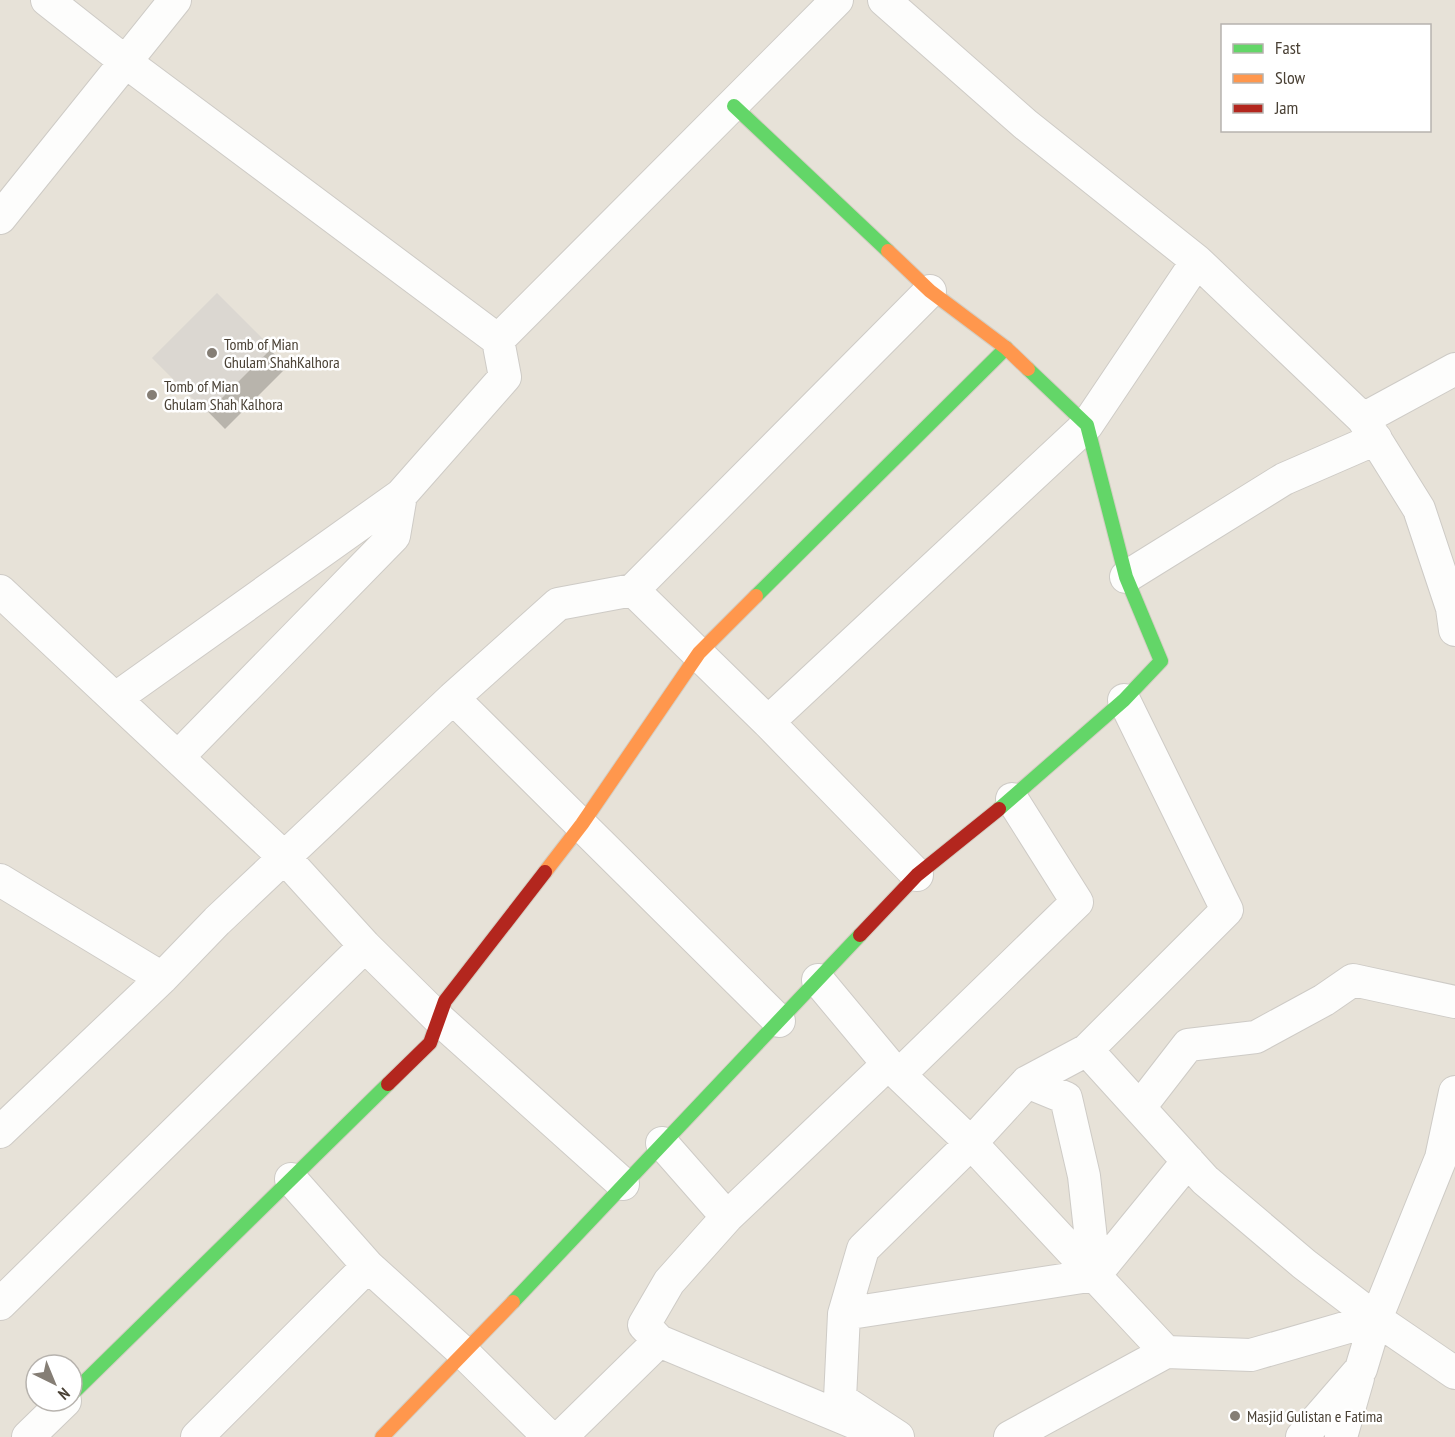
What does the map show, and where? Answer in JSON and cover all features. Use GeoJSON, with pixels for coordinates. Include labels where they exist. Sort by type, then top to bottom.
{"type":"FeatureCollection","features":[{"type":"Feature","properties":{"kind":"street"},"geometry":{"type":"LineString","coordinates":[[47,0],[127,63],[498,340],[505,377],[401,495],[116,698]]}},
{"type":"Feature","properties":{"kind":"street"},"geometry":{"type":"LineString","coordinates":[[0,218],[127,63],[175,0]]}},
{"type":"Feature","properties":{"kind":"street"},"geometry":{"type":"LineString","coordinates":[[498,340],[734,106],[837,0]]}},
{"type":"Feature","properties":{"kind":"street"},"geometry":{"type":"LineString","coordinates":[[884,0],[1025,124],[1197,261],[1369,429],[1419,509],[1452,608],[1455,630]]}},
{"type":"Feature","properties":{"kind":"street"},"geometry":{"type":"LineString","coordinates":[[382,1437],[465,1354],[917,875],[1012,799],[1124,700],[1161,661],[1126,577],[1087,424],[1006,348],[930,291],[734,106]]}},
{"type":"Feature","properties":{"kind":"street"},"geometry":{"type":"LineString","coordinates":[[768,722],[1087,424],[1197,261]]}},
{"type":"Feature","properties":{"kind":"street"},"geometry":{"type":"LineString","coordinates":[[0,1132],[162,978],[217,921],[453,698],[558,604],[633,590],[930,291]]}},
{"type":"Feature","properties":{"kind":"street"},"geometry":{"type":"LineString","coordinates":[[84,1382],[430,1043],[445,1001],[582,824],[699,653],[1006,348]]}},
{"type":"Feature","properties":{"kind":"street"},"geometry":{"type":"LineString","coordinates":[[1126,577],[1369,429],[1455,369]]}},
{"type":"Feature","properties":{"kind":"street"},"geometry":{"type":"LineString","coordinates":[[178,757],[394,536],[401,495]]}},
{"type":"Feature","properties":{"kind":"street"},"geometry":{"type":"LineString","coordinates":[[633,590],[768,722],[917,875]]}},
{"type":"Feature","properties":{"kind":"street"},"geometry":{"type":"LineString","coordinates":[[0,591],[285,858],[365,946],[440,1020],[623,1184]]}},
{"type":"Feature","properties":{"kind":"street"},"geometry":{"type":"LineString","coordinates":[[453,698],[779,1021]]}},
{"type":"Feature","properties":{"kind":"street"},"geometry":{"type":"LineString","coordinates":[[898,1437],[840,1399],[844,1314],[863,1248],[971,1143],[1027,1082],[1087,1050],[1227,910],[1124,700]]}},
{"type":"Feature","properties":{"kind":"street"},"geometry":{"type":"LineString","coordinates":[[890,1437],[659,1341],[644,1325],[669,1282],[728,1217],[1077,902],[1012,799]]}},
{"type":"Feature","properties":{"kind":"street"},"geometry":{"type":"LineString","coordinates":[[0,880],[162,978]]}},
{"type":"Feature","properties":{"kind":"street"},"geometry":{"type":"LineString","coordinates":[[0,1304],[365,946]]}},
{"type":"Feature","properties":{"kind":"street"},"geometry":{"type":"LineString","coordinates":[[818,980],[894,1069],[971,1143],[1166,1352]]}},
{"type":"Feature","properties":{"kind":"street"},"geometry":{"type":"LineString","coordinates":[[1140,1107],[1188,1045],[1256,1037],[1324,1000],[1353,980],[1455,1002]]}},
{"type":"Feature","properties":{"kind":"street"},"geometry":{"type":"LineString","coordinates":[[1087,1050],[1205,1180],[1304,1264],[1376,1319],[1455,1373]]}},
{"type":"Feature","properties":{"kind":"street"},"geometry":{"type":"LineString","coordinates":[[1027,1082],[1066,1098],[1084,1176],[1095,1275]]}},
{"type":"Feature","properties":{"kind":"street"},"geometry":{"type":"LineString","coordinates":[[1341,1437],[1376,1319],[1441,1158],[1455,1092]]}},
{"type":"Feature","properties":{"kind":"street"},"geometry":{"type":"LineString","coordinates":[[662,1143],[728,1217]]}},
{"type":"Feature","properties":{"kind":"street"},"geometry":{"type":"LineString","coordinates":[[844,1314],[1095,1275],[1188,1161]]}},
{"type":"Feature","properties":{"kind":"street"},"geometry":{"type":"LineString","coordinates":[[291,1179],[368,1266],[465,1354],[549,1437]]}},
{"type":"Feature","properties":{"kind":"street"},"geometry":{"type":"LineString","coordinates":[[197,1437],[368,1266]]}},
{"type":"Feature","properties":{"kind":"street"},"geometry":{"type":"LineString","coordinates":[[1010,1437],[1166,1352],[1251,1355],[1376,1319]]}},
{"type":"Feature","properties":{"kind":"street"},"geometry":{"type":"LineString","coordinates":[[561,1437],[659,1341]]}},
{"type":"Feature","properties":{"kind":"street"},"geometry":{"type":"LineString","coordinates":[[1302,1437],[1361,1369]]}},
{"type":"Feature","properties":{"kind":"street"},"geometry":{"type":"LineString","coordinates":[[28,1437],[53,1413]]}},
{"type":"Feature","properties":{"kind":"shaded area"},"geometry":{"type":"Polygon","coordinates":[[[0,0],[1455,0],[1455,1437],[0,1437],[0,0]]]}},
{"type":"Feature","properties":{"kind":"building","name":"Tomb of Mian Ghulam ShahKalhora"},"geometry":{"type":"Polygon","coordinates":[[[217,294],[271,348],[207,412],[153,358],[217,294]]]}},
{"type":"Feature","properties":{"kind":"traffic: fast"},"geometry":{"type":"LineString","coordinates":[[734,106],[888,251]]}},
{"type":"Feature","properties":{"kind":"traffic: fast"},"geometry":{"type":"LineString","coordinates":[[756,596],[1006,348]]}},
{"type":"Feature","properties":{"kind":"traffic: fast"},"geometry":{"type":"LineString","coordinates":[[999,809],[1124,700],[1161,661],[1126,577],[1087,425],[1028,369]]}},
{"type":"Feature","properties":{"kind":"traffic: fast"},"geometry":{"type":"LineString","coordinates":[[513,1302],[860,935]]}},
{"type":"Feature","properties":{"kind":"traffic: fast"},"geometry":{"type":"LineString","coordinates":[[84,1382],[388,1084]]}},
{"type":"Feature","properties":{"kind":"traffic: slow"},"geometry":{"type":"LineString","coordinates":[[888,251],[930,291],[1006,348],[1028,369]]}},
{"type":"Feature","properties":{"kind":"traffic: slow"},"geometry":{"type":"LineString","coordinates":[[545,872],[582,824],[699,653],[756,596]]}},
{"type":"Feature","properties":{"kind":"traffic: slow"},"geometry":{"type":"LineString","coordinates":[[382,1437],[513,1302]]}},
{"type":"Feature","properties":{"kind":"traffic: jam"},"geometry":{"type":"LineString","coordinates":[[860,935],[917,875],[999,809]]}},
{"type":"Feature","properties":{"kind":"traffic: jam"},"geometry":{"type":"LineString","coordinates":[[388,1084],[430,1043],[445,1001],[545,872]]}},
{"type":"Feature","properties":{"kind":"place","name":"Tomb of Mian Ghulam ShahKalhora"},"geometry":{"type":"Point","coordinates":[212,353]}},
{"type":"Feature","properties":{"kind":"place","name":"Tomb of Mian Ghulam Shah Kalhora"},"geometry":{"type":"Point","coordinates":[152,395]}},
{"type":"Feature","properties":{"kind":"place","name":"Masjid Gulistan e Fatima"},"geometry":{"type":"Point","coordinates":[1235,1416]}}]}
